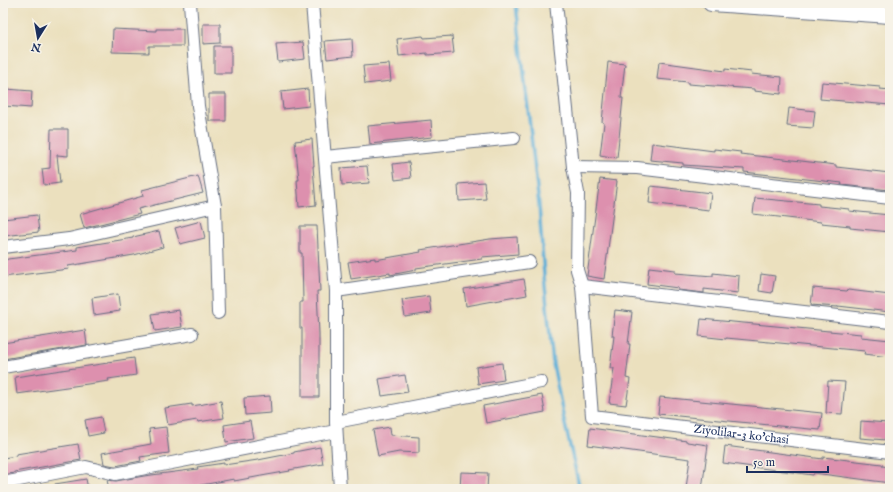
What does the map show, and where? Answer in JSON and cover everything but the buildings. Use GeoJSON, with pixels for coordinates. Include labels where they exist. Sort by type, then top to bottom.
{"type":"FeatureCollection","features":[{"type":"Feature","properties":{"kind":"main road"},"geometry":{"type":"LineString","coordinates":[[711,3],[890,15]]}},
{"type":"Feature","properties":{"kind":"street"},"geometry":{"type":"LineString","coordinates":[[190,3],[198,106],[215,206],[218,313]]}},
{"type":"Feature","properties":{"kind":"street"},"geometry":{"type":"LineString","coordinates":[[312,3],[336,291],[336,427],[340,489]]}},
{"type":"Feature","properties":{"kind":"street"},"geometry":{"type":"LineString","coordinates":[[556,3],[573,167],[578,193],[577,270],[582,286],[890,322]]}},
{"type":"Feature","properties":{"kind":"street"},"geometry":{"type":"LineString","coordinates":[[325,157],[514,138]]}},
{"type":"Feature","properties":{"kind":"street"},"geometry":{"type":"LineString","coordinates":[[573,167],[636,168],[890,198]]}},
{"type":"Feature","properties":{"kind":"street"},"geometry":{"type":"LineString","coordinates":[[3,247],[69,239],[215,206]]}},
{"type":"Feature","properties":{"kind":"street"},"geometry":{"type":"LineString","coordinates":[[336,291],[528,262]]}},
{"type":"Feature","properties":{"kind":"street","name":"Ziyolilar-3 ko'chasi"},"geometry":{"type":"LineString","coordinates":[[582,286],[592,416],[890,452]]}},
{"type":"Feature","properties":{"kind":"street"},"geometry":{"type":"LineString","coordinates":[[3,367],[192,334]]}},
{"type":"Feature","properties":{"kind":"street"},"geometry":{"type":"LineString","coordinates":[[3,483],[86,467],[115,474],[541,382]]}},
{"type":"Feature","properties":{"kind":"waterway"},"geometry":{"type":"LineString","coordinates":[[516,4],[539,205],[544,276],[553,364],[580,489]]}}]}
